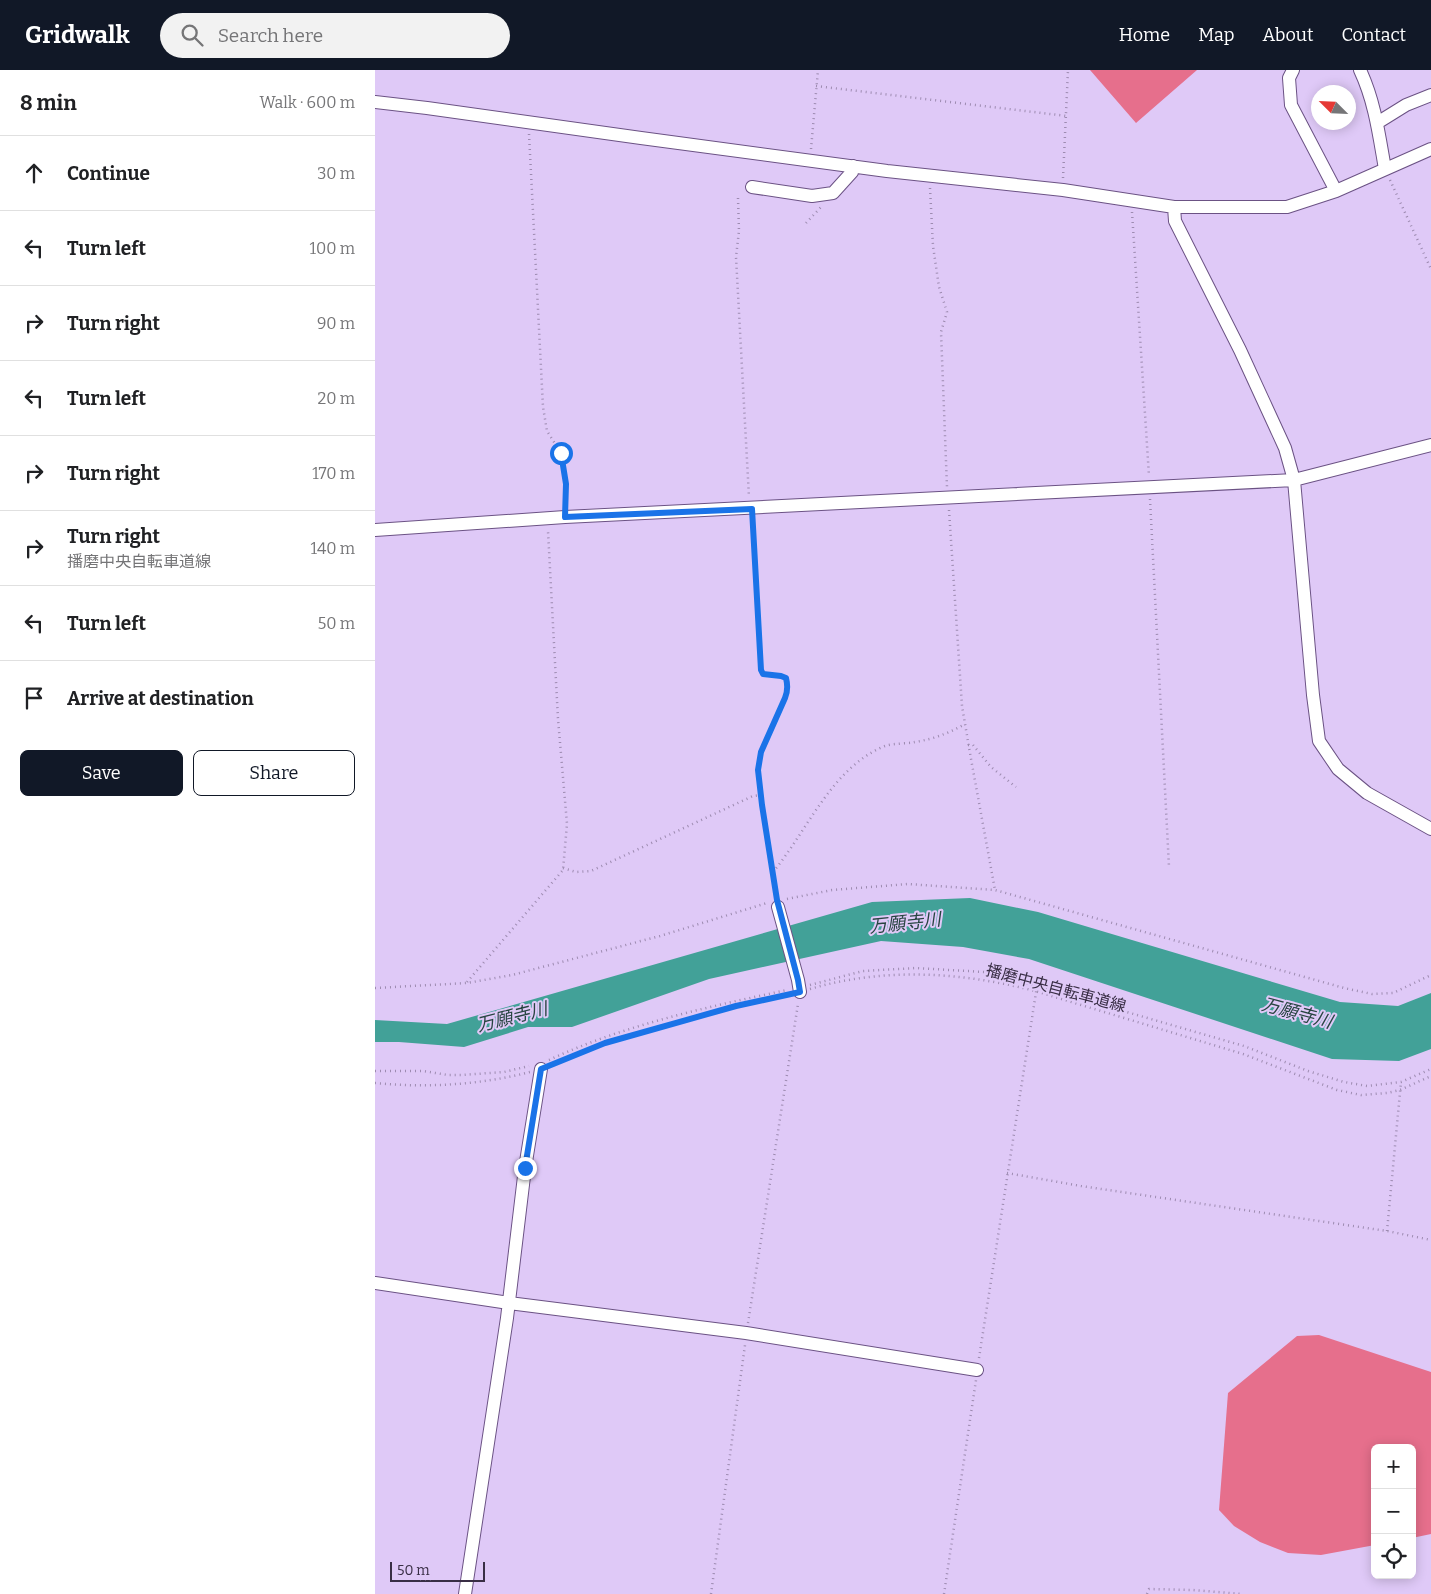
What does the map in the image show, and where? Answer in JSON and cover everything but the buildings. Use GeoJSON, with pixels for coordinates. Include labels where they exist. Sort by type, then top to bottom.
{"type":"FeatureCollection","features":[{"type":"Feature","properties":{"kind":"street"},"geometry":{"type":"LineString","coordinates":[[1293,70],[1289,78],[1291,106],[1336,191]]}},
{"type":"Feature","properties":{"kind":"street"},"geometry":{"type":"LineString","coordinates":[[1361,70],[1370,90],[1385,169]]}},
{"type":"Feature","properties":{"kind":"street"},"geometry":{"type":"LineString","coordinates":[[1377,123],[1406,105],[1431,95]]}},
{"type":"Feature","properties":{"kind":"street"},"geometry":{"type":"LineString","coordinates":[[375,102],[931,176],[1063,190],[1174,207],[1287,207],[1336,191],[1431,149]]}},
{"type":"Feature","properties":{"kind":"street"},"geometry":{"type":"LineString","coordinates":[[751,187],[812,196],[833,193],[853,172],[853,166]]}},
{"type":"Feature","properties":{"kind":"street"},"geometry":{"type":"LineString","coordinates":[[1174,207],[1175,221],[1240,350],[1285,448],[1294,480],[1313,696],[1319,741],[1338,769],[1367,793],[1431,829]]}},
{"type":"Feature","properties":{"kind":"street"},"geometry":{"type":"LineString","coordinates":[[375,530],[565,517],[1294,480],[1431,446]]}},
{"type":"Feature","properties":{"kind":"street"},"geometry":{"type":"LineString","coordinates":[[778,904],[799,986]]}},
{"type":"Feature","properties":{"kind":"street"},"geometry":{"type":"LineString","coordinates":[[465,1594],[509,1302],[538,1066]]}},
{"type":"Feature","properties":{"kind":"street"},"geometry":{"type":"LineString","coordinates":[[375,1283],[746,1334],[977,1370]]}},
{"type":"Feature","properties":{"kind":"path"},"geometry":{"type":"LineString","coordinates":[[810,160],[818,70]]}},
{"type":"Feature","properties":{"kind":"path"},"geometry":{"type":"LineString","coordinates":[[1063,190],[1068,70]]}},
{"type":"Feature","properties":{"kind":"path"},"geometry":{"type":"LineString","coordinates":[[816,86],[1067,116]]}},
{"type":"Feature","properties":{"kind":"path"},"geometry":{"type":"LineString","coordinates":[[528,122],[543,407],[547,431],[561,453],[566,484],[565,517]]}},
{"type":"Feature","properties":{"kind":"path"},"geometry":{"type":"LineString","coordinates":[[1385,169],[1431,269]]}},
{"type":"Feature","properties":{"kind":"path"},"geometry":{"type":"LineString","coordinates":[[931,176],[930,207],[933,246],[939,287],[947,312],[941,332],[948,498],[962,706],[995,890]]}},
{"type":"Feature","properties":{"kind":"path"},"geometry":{"type":"LineString","coordinates":[[806,223],[830,198],[830,193]]}},
{"type":"Feature","properties":{"kind":"path"},"geometry":{"type":"LineString","coordinates":[[738,198],[739,231],[736,257],[761,670],[763,674],[786,678],[788,685],[785,698],[761,752],[758,770],[778,904]]}},
{"type":"Feature","properties":{"kind":"path"},"geometry":{"type":"LineString","coordinates":[[1132,200],[1169,867]]}},
{"type":"Feature","properties":{"kind":"path"},"geometry":{"type":"LineString","coordinates":[[467,983],[563,870],[567,824],[547,519]]}},
{"type":"Feature","properties":{"kind":"path"},"geometry":{"type":"LineString","coordinates":[[773,872],[841,776],[860,759],[887,746],[939,737],[965,724]]}},
{"type":"Feature","properties":{"kind":"path"},"geometry":{"type":"LineString","coordinates":[[968,745],[973,745],[991,768],[1016,788]]}},
{"type":"Feature","properties":{"kind":"path"},"geometry":{"type":"LineString","coordinates":[[563,868],[576,872],[591,871],[753,796],[761,795]]}},
{"type":"Feature","properties":{"kind":"path"},"geometry":{"type":"LineString","coordinates":[[375,988],[467,983],[512,975],[832,890],[908,884],[995,890],[1372,994],[1393,993],[1431,975]]}},
{"type":"Feature","properties":{"kind":"path"},"geometry":{"type":"LineString","coordinates":[[375,1071],[423,1071],[461,1075],[504,1072],[538,1066],[574,1048],[605,1036],[721,1004],[863,971],[916,968],[984,972],[1037,986],[1244,1046],[1308,1071],[1344,1082],[1367,1086],[1401,1082],[1431,1068]]}},
{"type":"Feature","properties":{"kind":"path","name":"播磨中央自転車道線"},"geometry":{"type":"LineString","coordinates":[[375,1083],[401,1086],[453,1084],[512,1077],[605,1043],[799,986],[866,977],[931,974],[969,977],[1011,984],[1243,1054],[1337,1090],[1361,1095],[1400,1090],[1431,1076]]}},
{"type":"Feature","properties":{"kind":"path"},"geometry":{"type":"LineString","coordinates":[[711,1594],[746,1334],[799,986]]}},
{"type":"Feature","properties":{"kind":"path"},"geometry":{"type":"LineString","coordinates":[[945,1594],[977,1370],[1037,986]]}},
{"type":"Feature","properties":{"kind":"path"},"geometry":{"type":"LineString","coordinates":[[1387,1231],[1401,1082]]}},
{"type":"Feature","properties":{"kind":"path"},"geometry":{"type":"LineString","coordinates":[[1007,1172],[1081,1186],[1387,1231],[1431,1240]]}},
{"type":"Feature","properties":{"kind":"path"},"geometry":{"type":"LineString","coordinates":[[1147,1594],[1149,1588],[1242,1594]]}},
{"type":"Feature","properties":{"kind":"shaded area"},"geometry":{"type":"Polygon","coordinates":[[[1090,70],[1197,70],[1136,123],[1090,70]]]}},
{"type":"Feature","properties":{"kind":"shaded area"},"geometry":{"type":"Polygon","coordinates":[[[1319,1335],[1431,1372],[1431,1534],[1416,1537],[1416,1444],[1371,1444],[1371,1546],[1321,1555],[1288,1553],[1260,1542],[1234,1526],[1219,1510],[1228,1393],[1297,1336],[1319,1335]]]}},
{"type":"Feature","properties":{"kind":"water","name":"万願寺川"},"geometry":{"type":"Polygon","coordinates":[[[970,898],[1038,912],[1340,1002],[1398,1006],[1431,993],[1431,1049],[1399,1061],[1332,1059],[1029,959],[963,947],[881,941],[709,979],[572,1027],[528,1027],[464,1047],[375,1042],[375,1020],[447,1024],[872,902],[970,898]]]}},
{"type":"Feature","properties":{"kind":"route"},"geometry":{"type":"LineString","coordinates":[[525,1168],[541,1069],[605,1043],[736,1006],[800,992],[777,900],[758,770],[761,752],[774,726],[788,690],[788,685],[786,678],[763,674],[761,670],[752,509],[565,517],[566,484],[561,453]]}}]}
